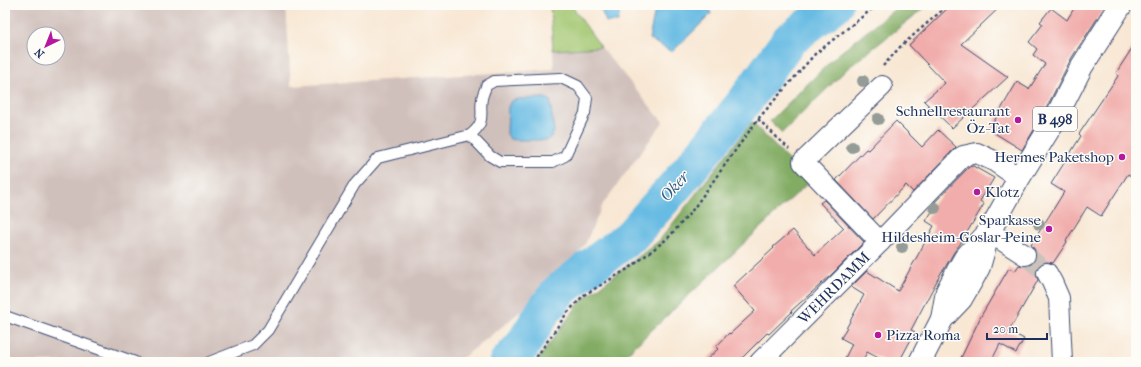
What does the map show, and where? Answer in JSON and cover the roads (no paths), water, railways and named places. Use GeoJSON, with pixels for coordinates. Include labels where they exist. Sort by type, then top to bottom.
{"type":"FeatureCollection","features":[{"type":"Feature","properties":{"kind":"main road","name":"B 498"},"geometry":{"type":"LineString","coordinates":[[920,362],[942,319],[961,299],[972,280],[979,267],[989,232],[1019,178],[1054,121],[1082,66],[1121,5]]}},
{"type":"Feature","properties":{"kind":"street"},"geometry":{"type":"LineString","coordinates":[[880,242],[803,162],[882,86]]}},
{"type":"Feature","properties":{"kind":"street","name":"WEHRDAMM"},"geometry":{"type":"LineString","coordinates":[[760,362],[880,242],[963,156],[977,153],[994,161],[1019,178]]}},
{"type":"Feature","properties":{"kind":"street"},"geometry":{"type":"LineString","coordinates":[[989,232],[1025,256]]}},
{"type":"Feature","properties":{"kind":"street"},"geometry":{"type":"LineString","coordinates":[[1047,273],[1058,298],[1062,362]]}},
{"type":"Feature","properties":{"kind":"lane"},"geometry":{"type":"LineString","coordinates":[[209,362],[253,346],[268,330],[355,184],[378,158],[470,135],[480,125],[482,118],[482,97],[486,86],[494,81],[561,78],[578,86],[587,98],[585,113],[565,156],[553,162],[500,162],[490,156],[470,135]]}},
{"type":"Feature","properties":{"kind":"lane"},"geometry":{"type":"LineString","coordinates":[[5,316],[135,362]]}},
{"type":"Feature","properties":{"kind":"water"},"geometry":{"type":"Polygon","coordinates":[[[599,5],[621,5],[618,22],[606,22],[599,5]]]}},
{"type":"Feature","properties":{"kind":"water"},"geometry":{"type":"Polygon","coordinates":[[[656,5],[708,5],[711,14],[672,52],[649,39],[656,5]]]}},
{"type":"Feature","properties":{"kind":"water"},"geometry":{"type":"Polygon","coordinates":[[[544,98],[550,100],[554,131],[552,136],[547,140],[510,139],[507,134],[508,107],[511,101],[518,99],[544,98]]]}},
{"type":"Feature","properties":{"kind":"waterway","name":"Oker"},"geometry":{"type":"LineString","coordinates":[[507,362],[522,346],[543,312],[559,291],[630,237],[684,176],[745,101],[789,40],[835,5]]}},
{"type":"Feature","properties":{"kind":"tunnel"},"geometry":{"type":"LineString","coordinates":[[1025,255],[1047,273]]}},
{"type":"Feature","properties":{"kind":"place","name":"Schnellrestaurant Öz-Tat"},"geometry":{"type":"Point","coordinates":[1018,120]}},
{"type":"Feature","properties":{"kind":"place","name":"Hermes Paketshop"},"geometry":{"type":"Point","coordinates":[1122,157]}},
{"type":"Feature","properties":{"kind":"place","name":"Klotz"},"geometry":{"type":"Point","coordinates":[977,192]}},
{"type":"Feature","properties":{"kind":"place","name":"Sparkasse Hildesheim-Goslar-Peine"},"geometry":{"type":"Point","coordinates":[1049,229]}},
{"type":"Feature","properties":{"kind":"place","name":"Pizza Roma"},"geometry":{"type":"Point","coordinates":[878,335]}}]}
